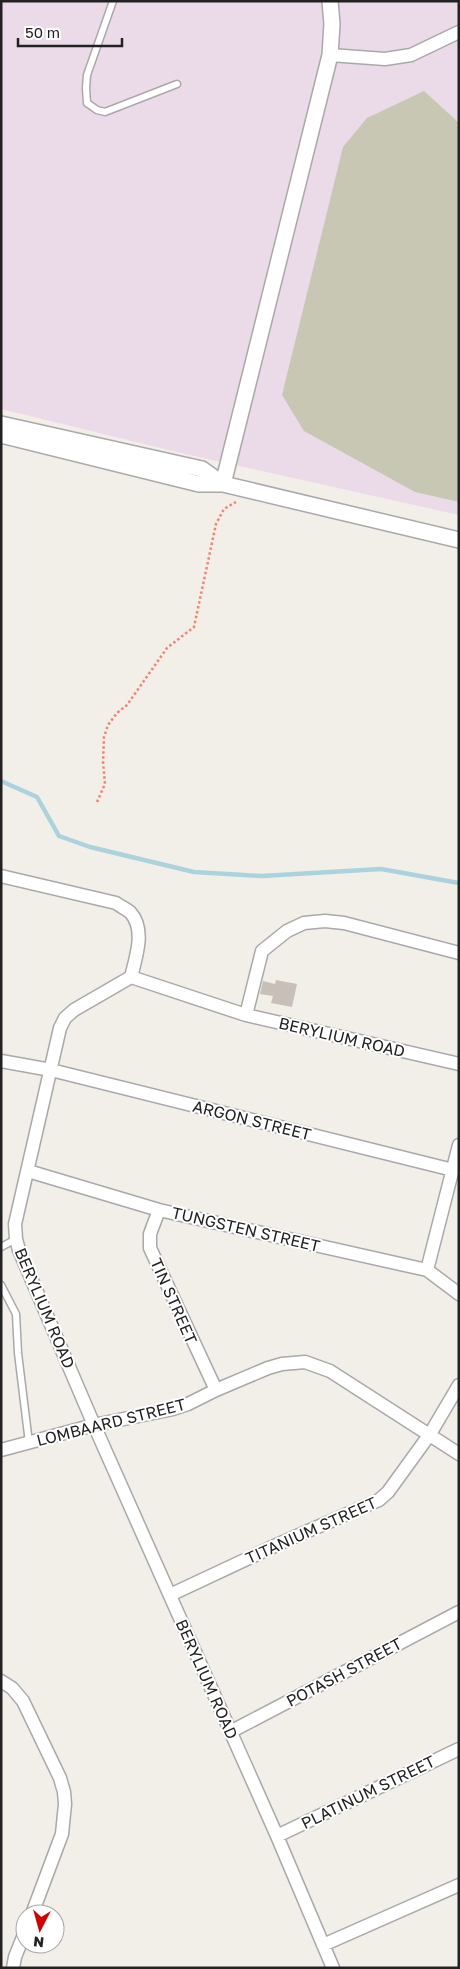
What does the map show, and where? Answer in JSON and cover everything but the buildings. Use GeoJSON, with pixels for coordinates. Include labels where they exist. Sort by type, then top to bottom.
{"type":"FeatureCollection","features":[{"type":"Feature","properties":{"kind":"street"},"geometry":{"type":"LineString","coordinates":[[223,484],[330,55],[332,24],[330,1]]}},
{"type":"Feature","properties":{"kind":"street"},"geometry":{"type":"LineString","coordinates":[[330,55],[385,59],[411,55],[459,32]]}},
{"type":"Feature","properties":{"kind":"street"},"geometry":{"type":"LineString","coordinates":[[1,424],[202,469],[223,484]]}},
{"type":"Feature","properties":{"kind":"street"},"geometry":{"type":"LineString","coordinates":[[1,435],[199,484],[223,484],[459,540]]}},
{"type":"Feature","properties":{"kind":"street"},"geometry":{"type":"LineString","coordinates":[[1,876],[100,899],[116,904],[130,912],[136,922],[139,942],[131,977]]}},
{"type":"Feature","properties":{"kind":"street"},"geometry":{"type":"LineString","coordinates":[[246,1015],[262,951],[287,931],[304,922],[325,921],[344,924],[459,953]]}},
{"type":"Feature","properties":{"kind":"street","name":"BERYLIUM ROAD"},"geometry":{"type":"LineString","coordinates":[[333,1968],[277,1836],[94,1425],[16,1239],[15,1224],[60,1028],[65,1018],[83,1004],[131,977],[246,1015],[459,1064]]}},
{"type":"Feature","properties":{"kind":"street","name":"ARGON STREET"},"geometry":{"type":"LineString","coordinates":[[1,1061],[51,1070],[453,1170]]}},
{"type":"Feature","properties":{"kind":"street"},"geometry":{"type":"LineString","coordinates":[[427,1270],[459,1144]]}},
{"type":"Feature","properties":{"kind":"street","name":"TUNGSTEN STREET"},"geometry":{"type":"LineString","coordinates":[[28,1171],[160,1210],[427,1270],[459,1294]]}},
{"type":"Feature","properties":{"kind":"street","name":"TIN STREET"},"geometry":{"type":"LineString","coordinates":[[160,1210],[150,1234],[150,1248],[216,1390]]}},
{"type":"Feature","properties":{"kind":"street","name":"LOMBAARD STREET"},"geometry":{"type":"LineString","coordinates":[[1,1450],[94,1425],[173,1409],[268,1368],[282,1364],[306,1362],[330,1371],[459,1454]]}},
{"type":"Feature","properties":{"kind":"street","name":"TITANIUM STREET"},"geometry":{"type":"LineString","coordinates":[[170,1595],[379,1500],[388,1492],[430,1434],[459,1385]]}},
{"type":"Feature","properties":{"kind":"street","name":"POTASH STREET"},"geometry":{"type":"LineString","coordinates":[[230,1732],[459,1612]]}},
{"type":"Feature","properties":{"kind":"street"},"geometry":{"type":"LineString","coordinates":[[1,1681],[12,1688],[23,1701],[60,1778],[64,1792],[62,1834],[36,1904]]}},
{"type":"Feature","properties":{"kind":"street","name":"PLATINUM STREET"},"geometry":{"type":"LineString","coordinates":[[277,1836],[459,1749]]}},
{"type":"Feature","properties":{"kind":"street"},"geometry":{"type":"LineString","coordinates":[[323,1946],[459,1885]]}},
{"type":"Feature","properties":{"kind":"street"},"geometry":{"type":"LineString","coordinates":[[13,1968],[18,1954]]}},
{"type":"Feature","properties":{"kind":"lane"},"geometry":{"type":"LineString","coordinates":[[114,1],[87,75],[87,103],[97,110],[105,112],[177,84]]}},
{"type":"Feature","properties":{"kind":"lane"},"geometry":{"type":"LineString","coordinates":[[1,1247],[16,1239]]}},
{"type":"Feature","properties":{"kind":"lane"},"geometry":{"type":"LineString","coordinates":[[1,1285],[16,1314],[18,1354],[29,1443]]}},
{"type":"Feature","properties":{"kind":"path"},"geometry":{"type":"LineString","coordinates":[[97,802],[105,784],[103,762],[104,737],[108,725],[127,705],[166,648],[194,627],[208,556],[219,515],[224,509],[254,492]]}},
{"type":"Feature","properties":{"kind":"shaded area"},"geometry":{"type":"Polygon","coordinates":[[[1,1],[459,1],[459,515],[185,454],[1,409],[1,1]]]}},
{"type":"Feature","properties":{"kind":"shaded area"},"geometry":{"type":"Polygon","coordinates":[[[424,91],[459,123],[459,502],[415,492],[304,431],[282,395],[343,147],[367,118],[424,91]]]}},
{"type":"Feature","properties":{"kind":"waterway"},"geometry":{"type":"LineString","coordinates":[[1,781],[37,797],[59,836],[90,847],[194,872],[262,876],[381,869],[459,883]]}}]}
